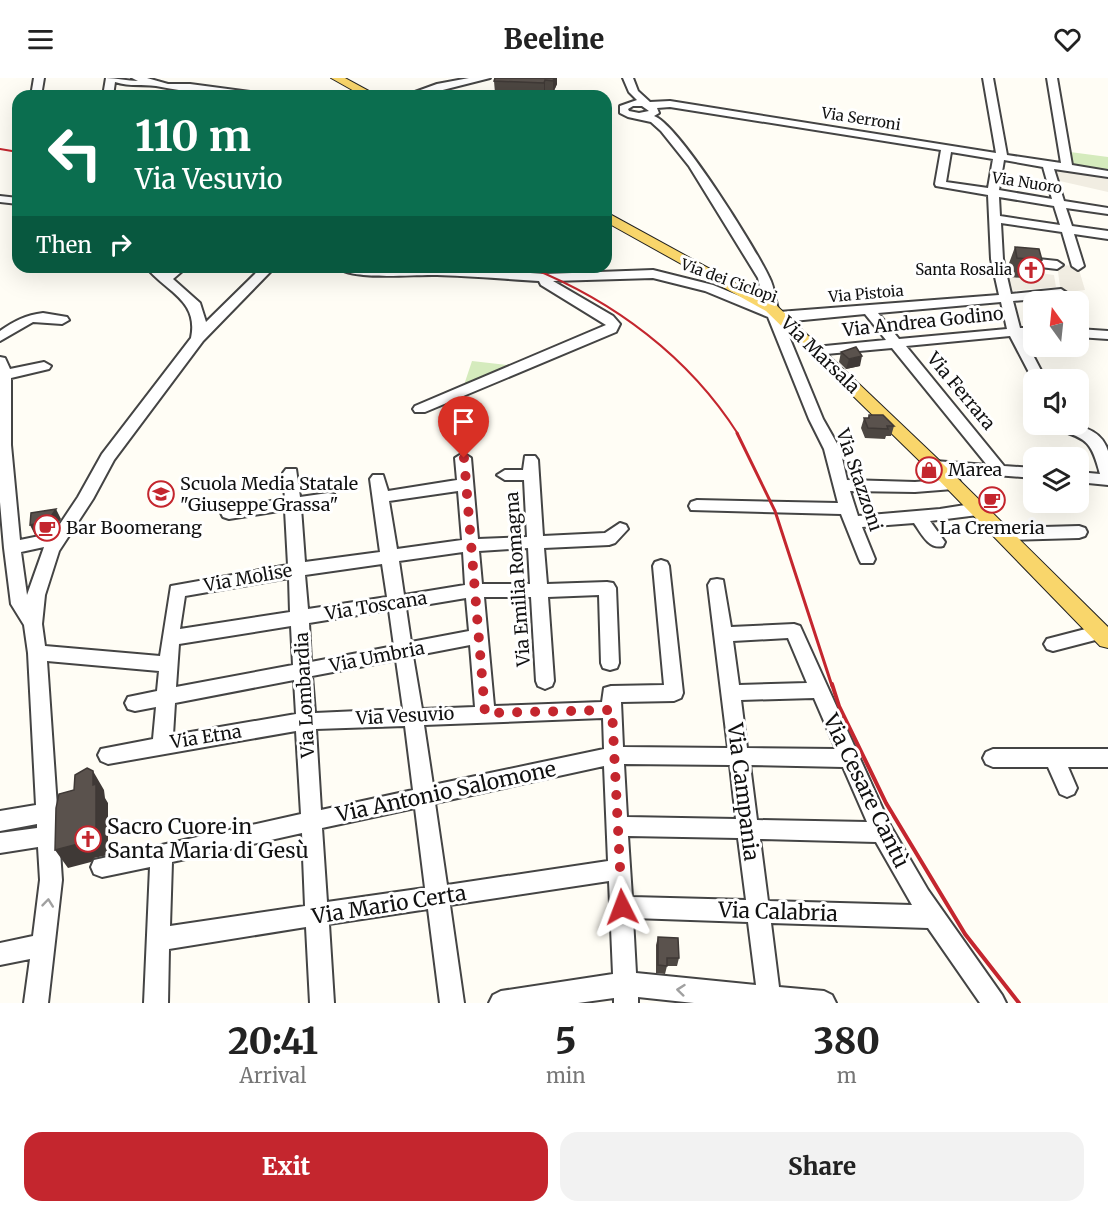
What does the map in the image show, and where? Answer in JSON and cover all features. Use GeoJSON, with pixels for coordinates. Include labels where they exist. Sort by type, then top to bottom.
{"type":"FeatureCollection","features":[{"type":"Feature","properties":{"kind":"main road"},"geometry":{"type":"LineString","coordinates":[[336,78],[360,90]]}},
{"type":"Feature","properties":{"kind":"main road","name":"Via Marsala"},"geometry":{"type":"LineString","coordinates":[[612,219],[746,292],[777,315],[935,466],[1104,636]]}},
{"type":"Feature","properties":{"kind":"street"},"geometry":{"type":"LineString","coordinates":[[111,78],[130,84],[161,83]]}},
{"type":"Feature","properties":{"kind":"street"},"geometry":{"type":"LineString","coordinates":[[137,78],[174,86],[213,90]]}},
{"type":"Feature","properties":{"kind":"street"},"geometry":{"type":"LineString","coordinates":[[428,90],[485,78]]}},
{"type":"Feature","properties":{"kind":"street"},"geometry":{"type":"LineString","coordinates":[[628,78],[634,98],[650,111]]}},
{"type":"Feature","properties":{"kind":"street"},"geometry":{"type":"LineString","coordinates":[[988,78],[1001,157],[993,193],[997,259],[1014,332],[1033,369]]}},
{"type":"Feature","properties":{"kind":"street"},"geometry":{"type":"LineString","coordinates":[[1053,78],[1067,167]]}},
{"type":"Feature","properties":{"kind":"street"},"geometry":{"type":"LineString","coordinates":[[634,98],[623,107],[623,111],[630,115],[650,111]]}},
{"type":"Feature","properties":{"kind":"street","name":"Via Serroni"},"geometry":{"type":"LineString","coordinates":[[650,111],[670,104],[1108,174]]}},
{"type":"Feature","properties":{"kind":"street","name":"Via Stazzoni"},"geometry":{"type":"LineString","coordinates":[[650,111],[712,193],[766,285],[787,347],[816,419],[831,449],[849,516],[867,560]]}},
{"type":"Feature","properties":{"kind":"street","name":"Via Nuoro"},"geometry":{"type":"LineString","coordinates":[[947,148],[940,184],[1108,210]]}},
{"type":"Feature","properties":{"kind":"street"},"geometry":{"type":"LineString","coordinates":[[1047,164],[1078,266]]}},
{"type":"Feature","properties":{"kind":"street"},"geometry":{"type":"LineString","coordinates":[[994,219],[1108,235]]}},
{"type":"Feature","properties":{"kind":"street"},"geometry":{"type":"LineString","coordinates":[[997,259],[1057,265]]}},
{"type":"Feature","properties":{"kind":"street"},"geometry":{"type":"LineString","coordinates":[[159,273],[189,299],[199,314],[201,324],[198,338]]}},
{"type":"Feature","properties":{"kind":"street"},"geometry":{"type":"LineString","coordinates":[[166,279],[174,273]]}},
{"type":"Feature","properties":{"kind":"street"},"geometry":{"type":"LineString","coordinates":[[36,1003],[51,880],[37,653],[33,624],[42,573],[51,550],[85,499],[106,458],[198,338],[263,273]]}},
{"type":"Feature","properties":{"kind":"street","name":"Via dei Ciclopi"},"geometry":{"type":"LineString","coordinates":[[454,273],[545,278],[653,274],[709,288],[777,315]]}},
{"type":"Feature","properties":{"kind":"street"},"geometry":{"type":"LineString","coordinates":[[420,409],[610,329],[612,324],[608,319],[555,290],[545,282],[545,278]]}},
{"type":"Feature","properties":{"kind":"street"},"geometry":{"type":"LineString","coordinates":[[746,292],[763,290],[766,285]]}},
{"type":"Feature","properties":{"kind":"street","name":"Via Pistoia"},"geometry":{"type":"LineString","coordinates":[[777,315],[868,310],[1023,295]]}},
{"type":"Feature","properties":{"kind":"street","name":"Via Ferrara"},"geometry":{"type":"LineString","coordinates":[[868,310],[999,470]]}},
{"type":"Feature","properties":{"kind":"street"},"geometry":{"type":"LineString","coordinates":[[0,336],[36,316],[62,320]]}},
{"type":"Feature","properties":{"kind":"street","name":"Via Andrea Godino"},"geometry":{"type":"LineString","coordinates":[[812,348],[1023,332]]}},
{"type":"Feature","properties":{"kind":"street"},"geometry":{"type":"LineString","coordinates":[[1089,334],[1108,335]]}},
{"type":"Feature","properties":{"kind":"street"},"geometry":{"type":"LineString","coordinates":[[787,347],[812,348]]}},
{"type":"Feature","properties":{"kind":"street"},"geometry":{"type":"LineString","coordinates":[[33,624],[20,604],[12,548],[3,445],[2,368],[44,366]]}},
{"type":"Feature","properties":{"kind":"street"},"geometry":{"type":"LineString","coordinates":[[1089,434],[1103,459],[1108,476]]}},
{"type":"Feature","properties":{"kind":"street"},"geometry":{"type":"LineString","coordinates":[[464,458],[485,713]]}},
{"type":"Feature","properties":{"kind":"street"},"geometry":{"type":"LineString","coordinates":[[935,466],[1023,472]]}},
{"type":"Feature","properties":{"kind":"street","name":"Via Emilia Romagna"},"geometry":{"type":"LineString","coordinates":[[505,475],[530,468],[545,681]]}},
{"type":"Feature","properties":{"kind":"street","name":"Via Lombardia"},"geometry":{"type":"LineString","coordinates":[[291,473],[322,1003]]}},
{"type":"Feature","properties":{"kind":"street"},"geometry":{"type":"LineString","coordinates":[[1089,478],[1108,480]]}},
{"type":"Feature","properties":{"kind":"street"},"geometry":{"type":"LineString","coordinates":[[452,1003],[413,715],[379,488],[466,484]]}},
{"type":"Feature","properties":{"kind":"street"},"geometry":{"type":"LineString","coordinates":[[841,485],[915,487],[953,484]]}},
{"type":"Feature","properties":{"kind":"street"},"geometry":{"type":"LineString","coordinates":[[229,513],[328,498]]}},
{"type":"Feature","properties":{"kind":"street"},"geometry":{"type":"LineString","coordinates":[[697,506],[849,516],[918,517],[978,509]]}},
{"type":"Feature","properties":{"kind":"street"},"geometry":{"type":"LineString","coordinates":[[918,517],[937,542]]}},
{"type":"Feature","properties":{"kind":"street"},"geometry":{"type":"LineString","coordinates":[[1004,534],[1045,528],[1079,532]]}},
{"type":"Feature","properties":{"kind":"street","name":"Via Molise"},"geometry":{"type":"LineString","coordinates":[[164,744],[170,638],[177,591],[296,570],[470,545],[609,539],[620,529]]}},
{"type":"Feature","properties":{"kind":"street"},"geometry":{"type":"LineString","coordinates":[[12,548],[59,538]]}},
{"type":"Feature","properties":{"kind":"street","name":"Via Vesuvio"},"geometry":{"type":"LineString","coordinates":[[305,721],[485,713],[612,702],[674,693],[661,566]]}},
{"type":"Feature","properties":{"kind":"street","name":"Via Campania"},"geometry":{"type":"LineString","coordinates":[[717,585],[769,998]]}},
{"type":"Feature","properties":{"kind":"street","name":"Via Toscana"},"geometry":{"type":"LineString","coordinates":[[170,638],[475,590],[540,591],[607,588],[610,663]]}},
{"type":"Feature","properties":{"kind":"street","name":"Via Cesare Cantù"},"geometry":{"type":"LineString","coordinates":[[723,633],[794,632],[817,690],[882,832],[933,917],[994,1003]]}},
{"type":"Feature","properties":{"kind":"street"},"geometry":{"type":"LineString","coordinates":[[1053,644],[1104,636]]}},
{"type":"Feature","properties":{"kind":"street","name":"Via Umbria"},"geometry":{"type":"LineString","coordinates":[[135,703],[477,637]]}},
{"type":"Feature","properties":{"kind":"street"},"geometry":{"type":"LineString","coordinates":[[37,653],[168,663]]}},
{"type":"Feature","properties":{"kind":"street"},"geometry":{"type":"LineString","coordinates":[[730,693],[817,690]]}},
{"type":"Feature","properties":{"kind":"street"},"geometry":{"type":"LineString","coordinates":[[612,702],[626,994]]}},
{"type":"Feature","properties":{"kind":"street","name":"Via Etna"},"geometry":{"type":"LineString","coordinates":[[108,754],[305,721]]}},
{"type":"Feature","properties":{"kind":"street","name":"Via Antonio Salomone"},"geometry":{"type":"LineString","coordinates":[[102,867],[614,755],[848,758]]}},
{"type":"Feature","properties":{"kind":"street"},"geometry":{"type":"LineString","coordinates":[[993,758],[1108,758]]}},
{"type":"Feature","properties":{"kind":"street"},"geometry":{"type":"LineString","coordinates":[[1054,758],[1067,788]]}},
{"type":"Feature","properties":{"kind":"street"},"geometry":{"type":"LineString","coordinates":[[0,821],[46,813]]}},
{"type":"Feature","properties":{"kind":"street"},"geometry":{"type":"LineString","coordinates":[[618,826],[882,832]]}},
{"type":"Feature","properties":{"kind":"street"},"geometry":{"type":"LineString","coordinates":[[0,843],[48,836]]}},
{"type":"Feature","properties":{"kind":"street"},"geometry":{"type":"LineString","coordinates":[[156,1003],[161,854]]}},
{"type":"Feature","properties":{"kind":"street","name":"Via Mario Certa"},"geometry":{"type":"LineString","coordinates":[[158,939],[620,869]]}},
{"type":"Feature","properties":{"kind":"street","name":"Via Calabria"},"geometry":{"type":"LineString","coordinates":[[622,907],[933,917]]}},
{"type":"Feature","properties":{"kind":"street"},"geometry":{"type":"LineString","coordinates":[[0,954],[44,945]]}},
{"type":"Feature","properties":{"kind":"street"},"geometry":{"type":"LineString","coordinates":[[501,1003],[626,994],[728,999],[769,998],[824,1003]]}},
{"type":"Feature","properties":{"kind":"green space"},"geometry":{"type":"Polygon","coordinates":[[[1070,152],[1108,157],[1108,171],[1072,165],[1070,152]]]}},
{"type":"Feature","properties":{"kind":"green space"},"geometry":{"type":"Polygon","coordinates":[[[472,361],[507,365],[520,363],[464,385],[472,361]]]}},
{"type":"Feature","properties":{"kind":"shaded area"},"geometry":{"type":"Polygon","coordinates":[[[1047,164],[1108,171],[1108,192],[1051,179],[1047,164]]]}},
{"type":"Feature","properties":{"kind":"shaded area"},"geometry":{"type":"Polygon","coordinates":[[[1004,263],[1007,263],[1010,277],[1033,272],[1054,275],[1056,287],[1010,291],[1004,263]]]}},
{"type":"Feature","properties":{"kind":"shaded area"},"geometry":{"type":"Polygon","coordinates":[[[1057,265],[1078,266],[1085,290],[1061,291],[1057,265]]]}},
{"type":"Feature","properties":{"kind":"building"},"geometry":{"type":"Polygon","coordinates":[[[495,78],[554,78],[553,81],[545,80],[544,83],[494,81],[495,78]]]}},
{"type":"Feature","properties":{"kind":"building"},"geometry":{"type":"Polygon","coordinates":[[[1015,247],[1039,249],[1042,260],[1017,258],[1015,247]]]}},
{"type":"Feature","properties":{"kind":"building"},"geometry":{"type":"Polygon","coordinates":[[[856,347],[862,356],[849,359],[841,352],[856,347]]]}},
{"type":"Feature","properties":{"kind":"building"},"geometry":{"type":"Polygon","coordinates":[[[869,415],[883,415],[894,426],[887,426],[888,429],[868,428],[864,418],[869,418],[869,415]]]}},
{"type":"Feature","properties":{"kind":"building"},"geometry":{"type":"Polygon","coordinates":[[[56,509],[48,521],[30,525],[31,513],[56,509]]]}},
{"type":"Feature","properties":{"kind":"building"},"geometry":{"type":"Polygon","coordinates":[[[87,768],[93,771],[93,785],[96,784],[96,837],[55,850],[56,808],[59,794],[74,790],[75,775],[87,768]]]}},
{"type":"Feature","properties":{"kind":"building"},"geometry":{"type":"Polygon","coordinates":[[[658,937],[678,938],[679,958],[667,958],[667,966],[658,965],[658,937]]]}},
{"type":"Feature","properties":{"kind":"railway"},"geometry":{"type":"LineString","coordinates":[[0,149],[12,151]]}},
{"type":"Feature","properties":{"kind":"railway"},"geometry":{"type":"LineString","coordinates":[[542,273],[591,297],[620,314],[647,334],[697,380],[738,434]]}},
{"type":"Feature","properties":{"kind":"railway"},"geometry":{"type":"LineString","coordinates":[[737,433],[775,511],[832,686]]}},
{"type":"Feature","properties":{"kind":"railway"},"geometry":{"type":"LineString","coordinates":[[832,684],[839,706],[886,803],[965,934],[1019,1003]]}},
{"type":"Feature","properties":{"kind":"place","name":"Santa Rosalia"},"geometry":{"type":"Point","coordinates":[1031,270]}},
{"type":"Feature","properties":{"kind":"place","name":"Marea"},"geometry":{"type":"Point","coordinates":[929,470]}},
{"type":"Feature","properties":{"kind":"place","name":"Scuola Media Statale \"Giuseppe Grassa\""},"geometry":{"type":"Point","coordinates":[161,494]}},
{"type":"Feature","properties":{"kind":"place","name":"La Cremeria"},"geometry":{"type":"Point","coordinates":[992,500]}},
{"type":"Feature","properties":{"kind":"place","name":"Bar Boomerang"},"geometry":{"type":"Point","coordinates":[47,528]}},
{"type":"Feature","properties":{"kind":"place","name":"Sacro Cuore in Santa Maria di Gesù"},"geometry":{"type":"Point","coordinates":[88,839]}},
{"type":"Feature","properties":{"kind":"route"},"geometry":{"type":"LineString","coordinates":[[464,458],[485,713],[612,710],[622,907]]}}]}
